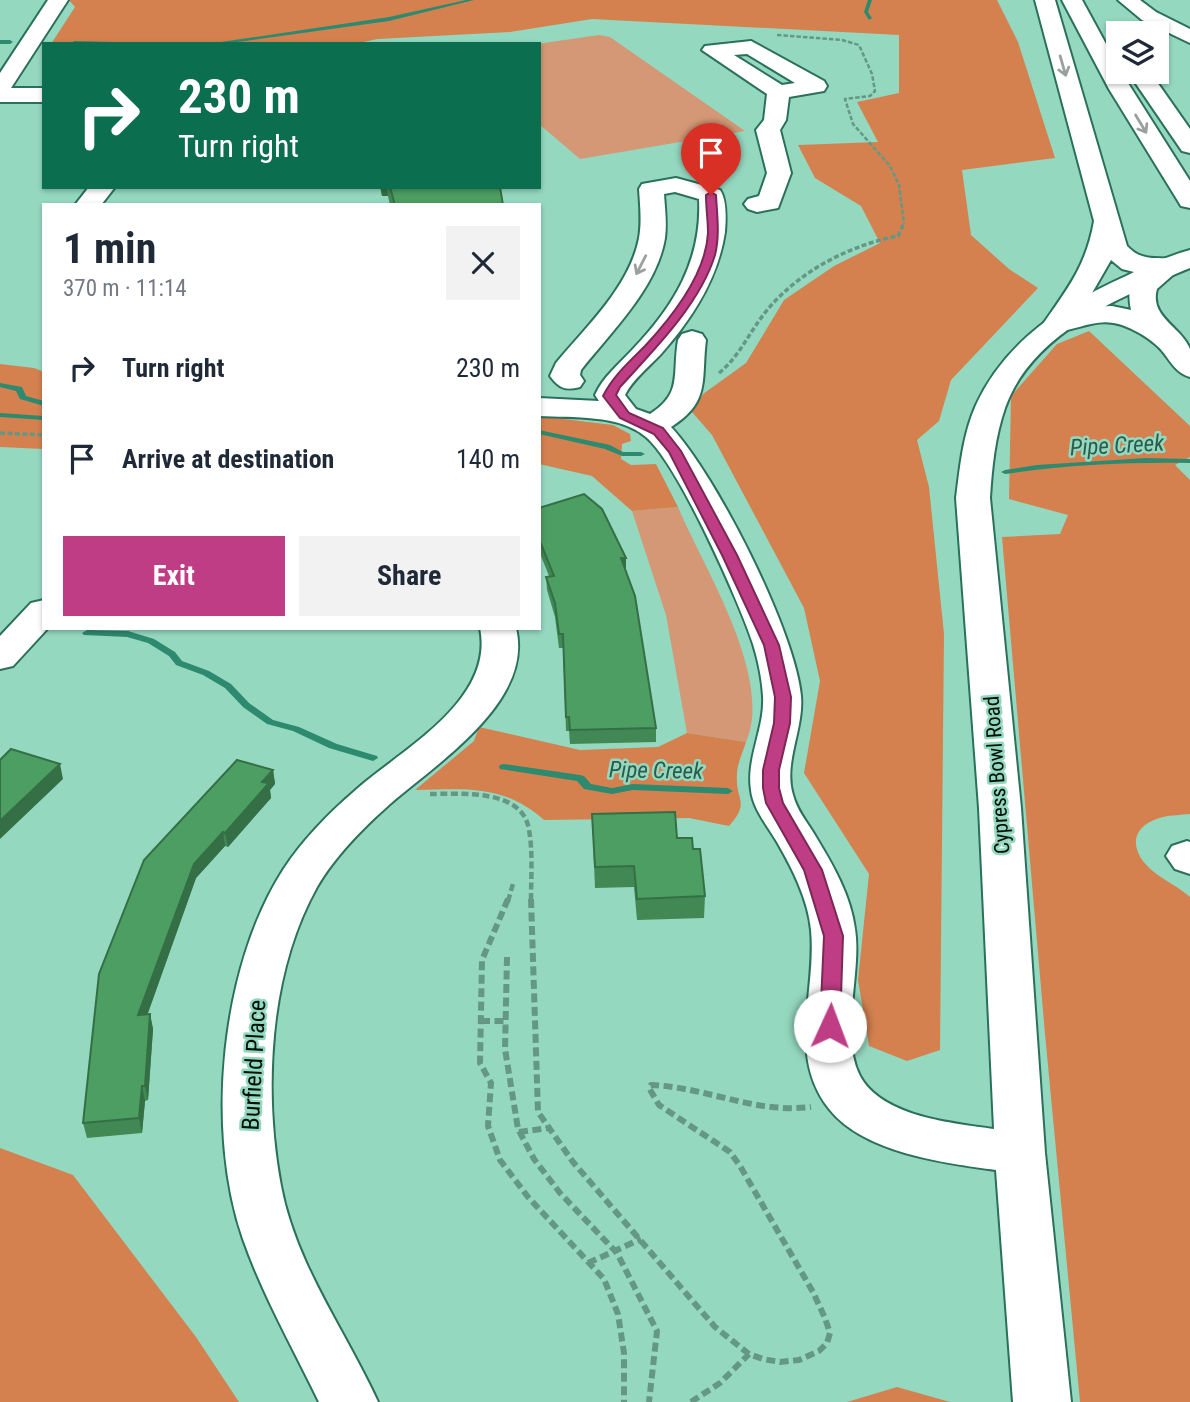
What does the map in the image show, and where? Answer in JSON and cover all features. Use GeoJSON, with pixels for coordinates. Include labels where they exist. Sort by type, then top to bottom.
{"type":"FeatureCollection","features":[{"type":"Feature","properties":{"kind":"main road"},"geometry":{"type":"LineString","coordinates":[[1045,0],[1114,246],[1126,260],[1146,268],[1180,262]]}},
{"type":"Feature","properties":{"kind":"main road"},"geometry":{"type":"LineString","coordinates":[[1072,0],[1120,89],[1190,201]]}},
{"type":"Feature","properties":{"kind":"main road"},"geometry":{"type":"LineString","coordinates":[[1128,0],[1149,16],[1190,37]]}},
{"type":"Feature","properties":{"kind":"main road"},"geometry":{"type":"LineString","coordinates":[[0,89],[57,1]]}},
{"type":"Feature","properties":{"kind":"main road"},"geometry":{"type":"LineString","coordinates":[[1147,84],[1190,146]]}},
{"type":"Feature","properties":{"kind":"main road"},"geometry":{"type":"LineString","coordinates":[[757,204],[769,203],[779,173],[768,130],[775,120],[778,92]]}},
{"type":"Feature","properties":{"kind":"main road"},"geometry":{"type":"LineString","coordinates":[[0,95],[42,95]]}},
{"type":"Feature","properties":{"kind":"main road"},"geometry":{"type":"LineString","coordinates":[[556,399],[566,369],[605,325],[644,262],[654,227],[651,189],[659,185],[676,185],[711,195],[713,234],[710,254],[701,276],[663,334],[630,409]]}},
{"type":"Feature","properties":{"kind":"main road"},"geometry":{"type":"LineString","coordinates":[[89,203],[101,189]]}},
{"type":"Feature","properties":{"kind":"main road"},"geometry":{"type":"LineString","coordinates":[[1057,324],[1095,272],[1103,248],[1107,218]]}},
{"type":"Feature","properties":{"kind":"main road"},"geometry":{"type":"LineString","coordinates":[[1180,262],[1151,278],[1142,294],[1145,312],[1190,368]]}},
{"type":"Feature","properties":{"kind":"main road","name":"Cypress Bowl Road"},"geometry":{"type":"LineString","coordinates":[[1042,1402],[1020,1153],[1007,921],[973,498],[974,469],[978,440],[995,393],[1024,353],[1057,324],[1113,292],[1180,262]]}},
{"type":"Feature","properties":{"kind":"main road"},"geometry":{"type":"LineString","coordinates":[[1057,324],[1090,313],[1115,313],[1138,321],[1165,338]]}},
{"type":"Feature","properties":{"kind":"main road"},"geometry":{"type":"LineString","coordinates":[[556,399],[634,330],[614,365],[630,409],[667,439],[675,451],[730,555],[771,645],[783,697],[782,723],[771,770],[771,788],[775,803],[813,870],[834,936],[829,1048],[832,1075],[847,1097],[868,1114],[892,1127],[924,1138],[1020,1153]]}},
{"type":"Feature","properties":{"kind":"main road"},"geometry":{"type":"LineString","coordinates":[[556,399],[676,412],[685,403],[689,393],[692,340]]}},
{"type":"Feature","properties":{"kind":"main road"},"geometry":{"type":"LineString","coordinates":[[0,658],[42,613]]}},
{"type":"Feature","properties":{"kind":"main road","name":"Burfield Place"},"geometry":{"type":"LineString","coordinates":[[349,1402],[287,1278],[263,1219],[255,1186],[250,1136],[251,1034],[268,948],[299,881],[321,850],[384,788],[453,734],[477,706],[500,663],[498,630]]}},
{"type":"Feature","properties":{"kind":"path"},"geometry":{"type":"LineString","coordinates":[[691,377],[714,375],[726,368],[739,354],[766,311],[790,289],[825,264],[875,240],[898,236],[904,226],[899,185],[890,166],[853,124],[845,99],[870,96],[875,91],[872,74],[859,45],[818,38],[770,35]]}},
{"type":"Feature","properties":{"kind":"path"},"geometry":{"type":"LineString","coordinates":[[0,433],[42,435]]}},
{"type":"Feature","properties":{"kind":"path"},"geometry":{"type":"LineString","coordinates":[[384,788],[411,794],[487,796],[503,800],[517,808],[524,816],[529,827],[538,1112],[611,1208],[641,1239],[715,1327],[749,1354],[780,1362],[799,1360],[820,1351],[830,1333],[813,1292],[730,1152],[659,1105],[649,1088],[651,1085],[673,1086],[778,1110],[796,1111],[847,1097]]}},
{"type":"Feature","properties":{"kind":"path"},"geometry":{"type":"LineString","coordinates":[[513,884],[502,918],[482,960],[480,1063],[491,1083],[488,1126],[500,1160],[528,1197],[604,1279],[618,1314],[624,1353],[624,1402]]}},
{"type":"Feature","properties":{"kind":"path"},"geometry":{"type":"LineString","coordinates":[[507,957],[505,1049],[519,1132],[534,1159],[560,1193],[615,1251],[657,1331],[649,1402]]}},
{"type":"Feature","properties":{"kind":"path"},"geometry":{"type":"LineString","coordinates":[[481,1021],[506,1021]]}},
{"type":"Feature","properties":{"kind":"path"},"geometry":{"type":"LineString","coordinates":[[519,1132],[548,1128]]}},
{"type":"Feature","properties":{"kind":"path"},"geometry":{"type":"LineString","coordinates":[[588,1263],[641,1239]]}},
{"type":"Feature","properties":{"kind":"path"},"geometry":{"type":"LineString","coordinates":[[691,1402],[720,1383],[749,1354]]}},
{"type":"Feature","properties":{"kind":"shaded area"},"geometry":{"type":"Polygon","coordinates":[[[69,0],[997,0],[1018,42],[1055,158],[962,170],[971,235],[1009,269],[1038,288],[951,380],[939,421],[917,440],[929,487],[944,634],[940,1050],[907,1061],[869,1046],[858,980],[869,874],[804,773],[820,681],[804,608],[712,435],[692,412],[703,394],[746,363],[784,300],[834,266],[880,243],[861,206],[815,178],[798,145],[878,142],[857,102],[899,93],[899,35],[592,19],[510,32],[363,42],[52,42],[75,7],[69,0]]]}},
{"type":"Feature","properties":{"kind":"shaded area"},"geometry":{"type":"Polygon","coordinates":[[[599,35],[610,37],[745,131],[580,159],[541,126],[541,43],[599,35]]]}},
{"type":"Feature","properties":{"kind":"shaded area"},"geometry":{"type":"Polygon","coordinates":[[[1089,331],[1190,426],[1190,457],[1175,465],[1190,480],[1190,814],[1166,816],[1152,821],[1143,827],[1136,840],[1140,856],[1146,864],[1190,897],[1190,1402],[1080,1402],[1045,1034],[1002,537],[1060,534],[1068,515],[1009,499],[1011,396],[1057,344],[1089,331]]]}},
{"type":"Feature","properties":{"kind":"shaded area"},"geometry":{"type":"Polygon","coordinates":[[[0,364],[42,371],[42,449],[0,447],[0,364]]]}},
{"type":"Feature","properties":{"kind":"shaded area"},"geometry":{"type":"Polygon","coordinates":[[[541,416],[613,425],[630,434],[631,441],[622,444],[621,459],[631,465],[656,464],[678,507],[632,511],[592,476],[541,464],[541,416]]]}},
{"type":"Feature","properties":{"kind":"shaded area"},"geometry":{"type":"Polygon","coordinates":[[[678,507],[718,591],[744,655],[751,687],[752,716],[746,742],[687,733],[666,615],[632,511],[678,507]]]}},
{"type":"Feature","properties":{"kind":"shaded area"},"geometry":{"type":"Polygon","coordinates":[[[479,727],[580,750],[658,747],[687,733],[746,742],[737,770],[741,806],[729,826],[689,818],[544,820],[529,808],[499,794],[467,790],[415,790],[474,741],[479,727]]]}},
{"type":"Feature","properties":{"kind":"shaded area"},"geometry":{"type":"Polygon","coordinates":[[[0,1148],[73,1175],[196,1337],[239,1402],[0,1402],[0,1148]]]}},
{"type":"Feature","properties":{"kind":"shaded area"},"geometry":{"type":"Polygon","coordinates":[[[897,1387],[950,1402],[847,1402],[897,1387]]]}},
{"type":"Feature","properties":{"kind":"building"},"geometry":{"type":"Polygon","coordinates":[[[391,189],[500,189],[503,203],[394,203],[391,189]]]}},
{"type":"Feature","properties":{"kind":"building"},"geometry":{"type":"Polygon","coordinates":[[[584,494],[602,509],[626,558],[621,558],[635,596],[656,728],[570,730],[569,717],[566,717],[563,634],[559,634],[555,603],[546,577],[554,576],[541,544],[541,507],[584,494]]]}},
{"type":"Feature","properties":{"kind":"building"},"geometry":{"type":"Polygon","coordinates":[[[11,749],[60,764],[0,821],[0,760],[11,749]]]}},
{"type":"Feature","properties":{"kind":"building"},"geometry":{"type":"Polygon","coordinates":[[[237,760],[273,770],[262,782],[269,783],[194,864],[138,1015],[150,1014],[145,1086],[142,1086],[139,1118],[83,1123],[99,974],[144,860],[237,760]]]}},
{"type":"Feature","properties":{"kind":"building"},"geometry":{"type":"Polygon","coordinates":[[[675,812],[677,838],[692,838],[693,849],[700,849],[705,896],[637,899],[634,866],[595,867],[592,814],[675,812]]]}},
{"type":"Feature","properties":{"kind":"waterway"},"geometry":{"type":"LineString","coordinates":[[224,42],[389,19],[472,0]]}},
{"type":"Feature","properties":{"kind":"waterway"},"geometry":{"type":"LineString","coordinates":[[869,18],[866,12],[870,0]]}},
{"type":"Feature","properties":{"kind":"waterway"},"geometry":{"type":"LineString","coordinates":[[0,42],[10,42]]}},
{"type":"Feature","properties":{"kind":"waterway"},"geometry":{"type":"LineString","coordinates":[[0,385],[19,389],[23,397],[42,403]]}},
{"type":"Feature","properties":{"kind":"waterway","name":"Pipe Creek"},"geometry":{"type":"LineString","coordinates":[[0,415],[42,418]]}},
{"type":"Feature","properties":{"kind":"waterway","name":"Pipe Creek"},"geometry":{"type":"LineString","coordinates":[[541,432],[607,447],[622,454],[641,454]]}},
{"type":"Feature","properties":{"kind":"waterway","name":"Pipe Creek"},"geometry":{"type":"LineString","coordinates":[[1005,472],[1037,467],[1146,460],[1190,461]]}},
{"type":"Feature","properties":{"kind":"waterway","name":"Pipe Creek"},"geometry":{"type":"LineString","coordinates":[[87,633],[128,634],[151,641],[172,654],[179,663],[206,673],[228,686],[246,705],[270,722],[373,758]]}},
{"type":"Feature","properties":{"kind":"waterway","name":"Pipe Creek"},"geometry":{"type":"LineString","coordinates":[[504,767],[580,778],[588,787],[612,791],[633,787],[728,791]]}},
{"type":"Feature","properties":{"kind":"route"},"geometry":{"type":"LineString","coordinates":[[711,195],[714,209],[713,234],[710,254],[701,276],[686,303],[663,334],[614,386],[610,396],[625,415],[659,431],[675,451],[730,555],[771,645],[783,697],[782,723],[771,770],[771,788],[775,803],[813,870],[834,936],[830,1026]]}}]}
